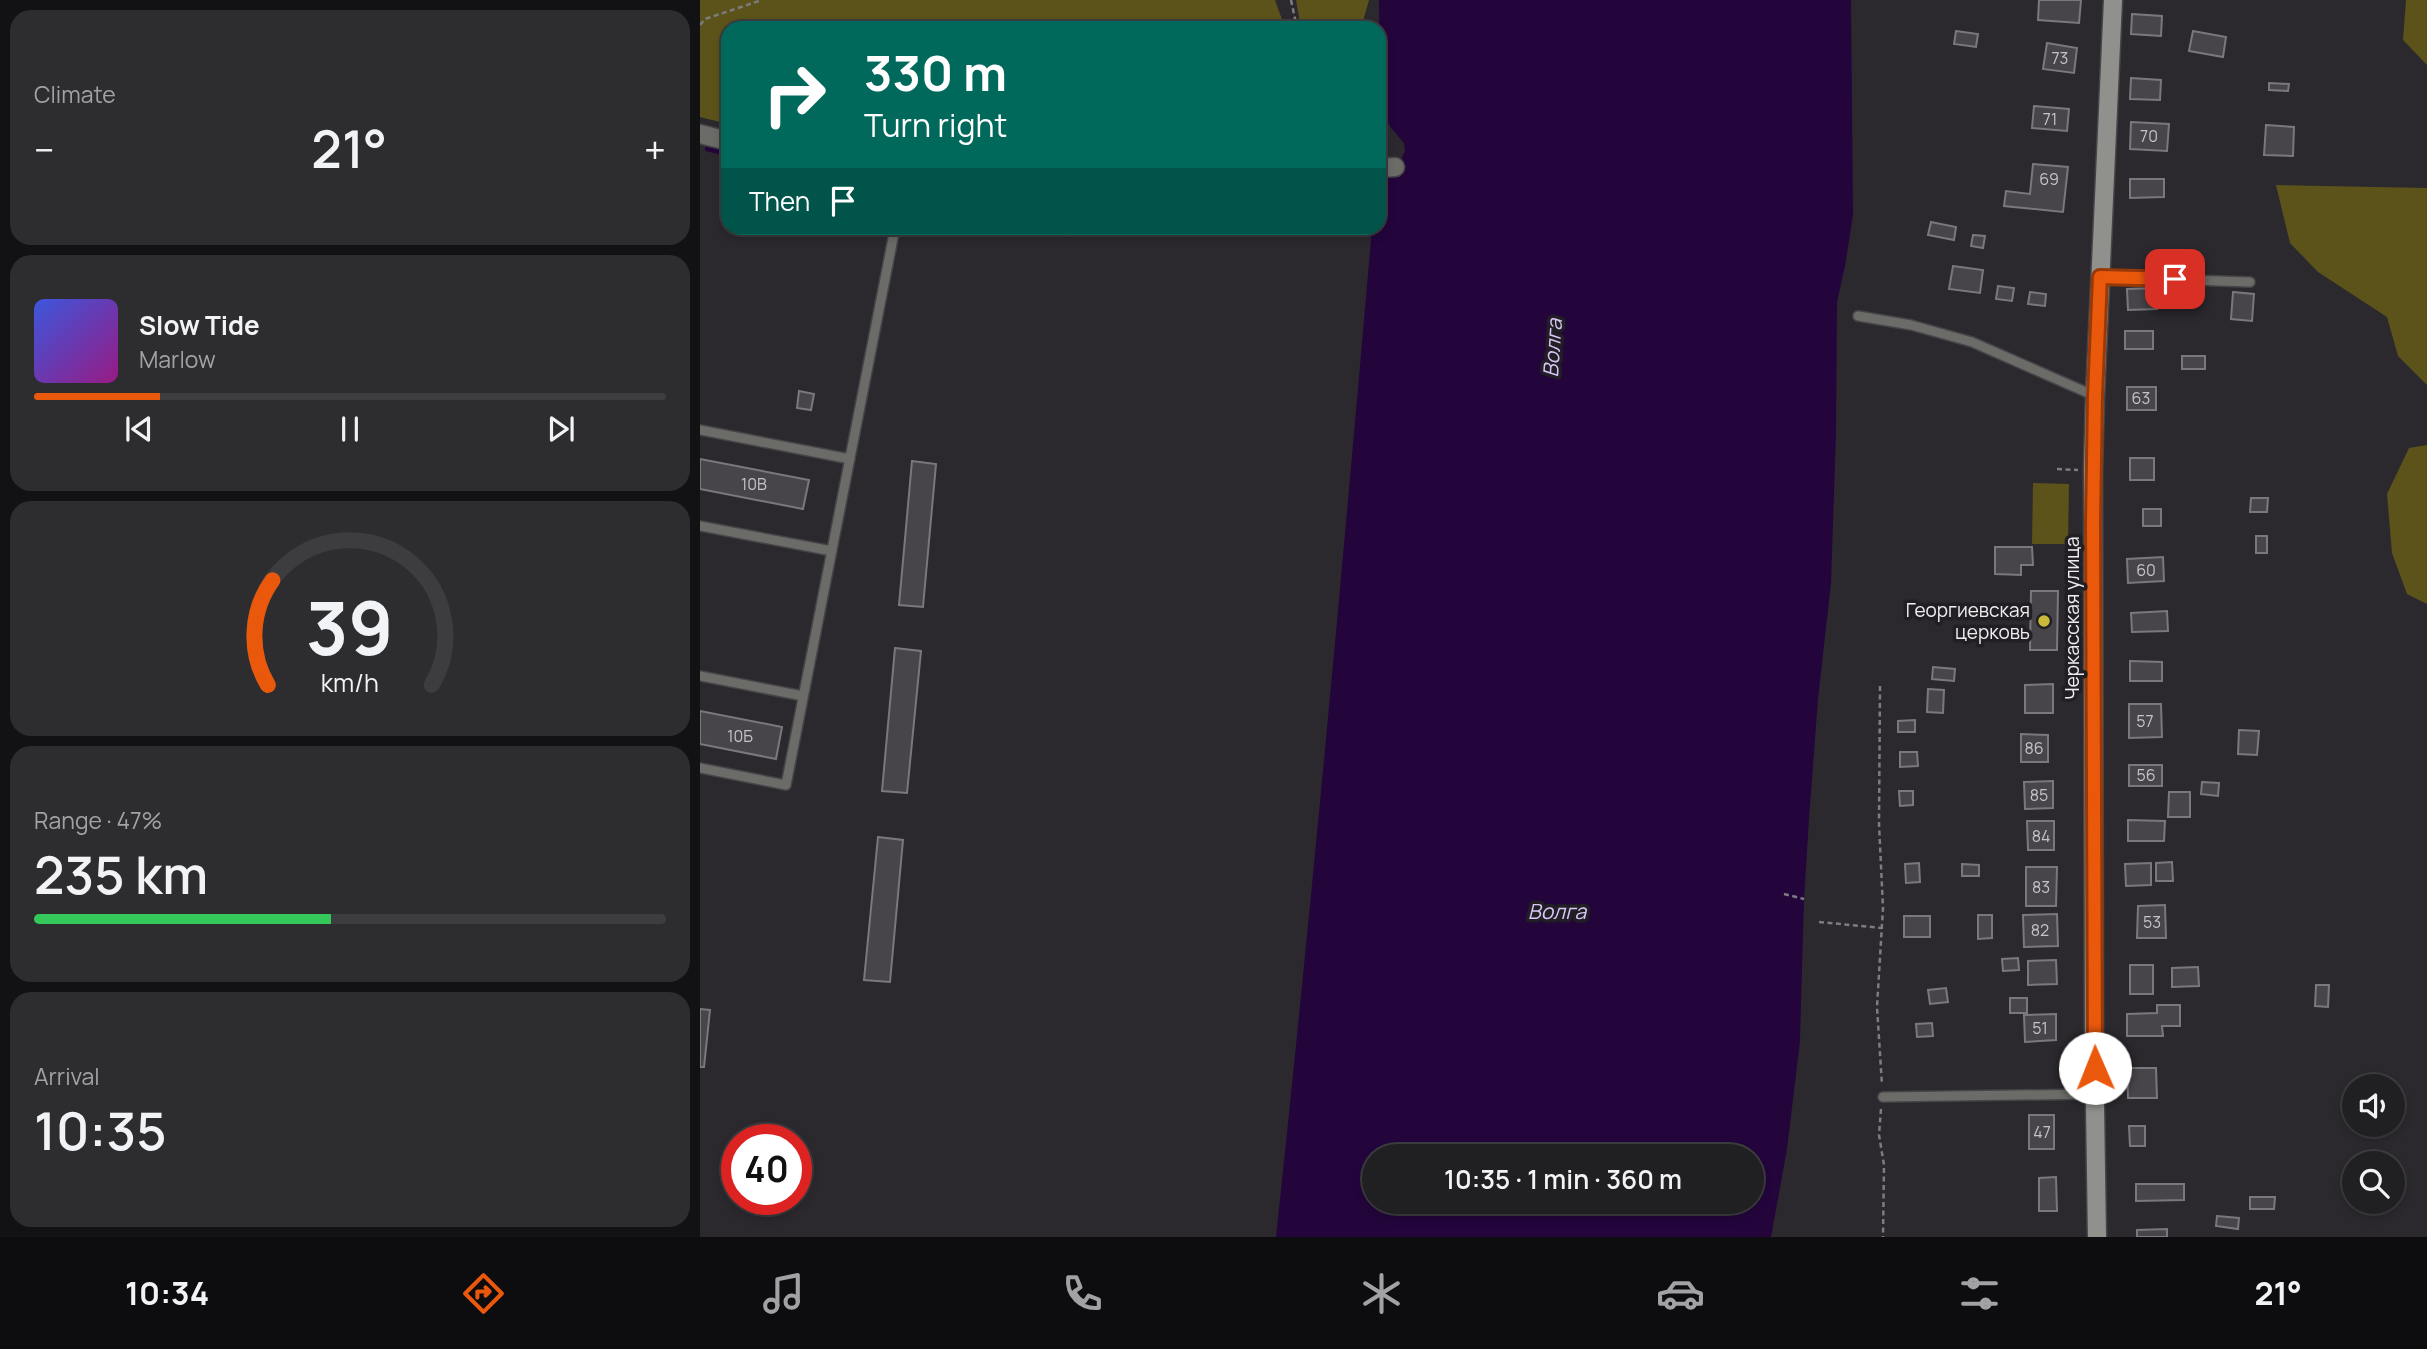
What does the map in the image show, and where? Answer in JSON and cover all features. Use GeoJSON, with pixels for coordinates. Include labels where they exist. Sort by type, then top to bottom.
{"type":"FeatureCollection","features":[{"type":"Feature","properties":{"kind":"street","name":"Черкасская улица"},"geometry":{"type":"LineString","coordinates":[[2097,1237],[2093,673],[2095,396],[2113,0]]}},
{"type":"Feature","properties":{"kind":"street"},"geometry":{"type":"LineString","coordinates":[[700,134],[721,139]]}},
{"type":"Feature","properties":{"kind":"lane"},"geometry":{"type":"LineString","coordinates":[[700,768],[786,785],[894,235]]}},
{"type":"Feature","properties":{"kind":"lane"},"geometry":{"type":"LineString","coordinates":[[2100,277],[2250,282]]}},
{"type":"Feature","properties":{"kind":"lane"},"geometry":{"type":"LineString","coordinates":[[1858,316],[1972,342],[2095,396]]}},
{"type":"Feature","properties":{"kind":"lane"},"geometry":{"type":"LineString","coordinates":[[700,430],[850,459]]}},
{"type":"Feature","properties":{"kind":"lane"},"geometry":{"type":"LineString","coordinates":[[700,526],[832,551]]}},
{"type":"Feature","properties":{"kind":"lane"},"geometry":{"type":"LineString","coordinates":[[700,676],[803,696]]}},
{"type":"Feature","properties":{"kind":"lane"},"geometry":{"type":"LineString","coordinates":[[1882,1097],[2095,1094]]}},
{"type":"Feature","properties":{"kind":"path"},"geometry":{"type":"LineString","coordinates":[[700,26],[705,19],[762,0]]}},
{"type":"Feature","properties":{"kind":"path"},"geometry":{"type":"LineString","coordinates":[[1291,0],[1296,21]]}},
{"type":"Feature","properties":{"kind":"path"},"geometry":{"type":"LineString","coordinates":[[1880,686],[1879,824],[1883,908],[1877,1007],[1882,1097],[1879,1135],[1884,1166],[1883,1237]]}},
{"type":"Feature","properties":{"kind":"path"},"geometry":{"type":"LineString","coordinates":[[1784,894],[1804,899]]}},
{"type":"Feature","properties":{"kind":"path"},"geometry":{"type":"LineString","coordinates":[[1819,922],[1882,928]]}},
{"type":"Feature","properties":{"kind":"shaded area"},"geometry":{"type":"Polygon","coordinates":[[[700,0],[1275,0],[1282,21],[721,21],[721,122],[700,117],[700,0]]]}},
{"type":"Feature","properties":{"kind":"shaded area"},"geometry":{"type":"Polygon","coordinates":[[[1296,0],[1369,0],[1363,21],[1300,21],[1296,0]]]}},
{"type":"Feature","properties":{"kind":"shaded area"},"geometry":{"type":"Polygon","coordinates":[[[2406,0],[2427,0],[2427,65],[2403,40],[2406,0]]]}},
{"type":"Feature","properties":{"kind":"shaded area"},"geometry":{"type":"Polygon","coordinates":[[[2276,185],[2427,188],[2427,385],[2398,356],[2387,317],[2318,272],[2290,243],[2276,185]]]}},
{"type":"Feature","properties":{"kind":"shaded area"},"geometry":{"type":"Polygon","coordinates":[[[2427,445],[2427,604],[2407,594],[2392,553],[2387,494],[2409,448],[2427,445]]]}},
{"type":"Feature","properties":{"kind":"shaded area"},"geometry":{"type":"Polygon","coordinates":[[[2033,483],[2069,484],[2068,544],[2032,544],[2033,483]]]}},
{"type":"Feature","properties":{"kind":"water","name":"Волга"},"geometry":{"type":"Polygon","coordinates":[[[1379,0],[1851,0],[1853,215],[1837,302],[1831,583],[1818,699],[1809,819],[1800,1041],[1787,1149],[1771,1237],[1276,1237],[1327,733],[1371,235],[1386,235],[1386,176],[1401,160],[1405,151],[1404,143],[1386,118],[1386,21],[1379,21],[1379,0]]]}},
{"type":"Feature","properties":{"kind":"building"},"geometry":{"type":"Polygon","coordinates":[[[2039,0],[2081,0],[2079,23],[2038,20],[2039,0]]]}},
{"type":"Feature","properties":{"kind":"building"},"geometry":{"type":"Polygon","coordinates":[[[2132,14],[2162,16],[2161,36],[2131,34],[2132,14]]]}},
{"type":"Feature","properties":{"kind":"building"},"geometry":{"type":"Polygon","coordinates":[[[1956,31],[1978,34],[1976,47],[1954,44],[1956,31]]]}},
{"type":"Feature","properties":{"kind":"building"},"geometry":{"type":"Polygon","coordinates":[[[2193,31],[2226,37],[2223,57],[2189,51],[2193,31]]]}},
{"type":"Feature","properties":{"kind":"building"},"geometry":{"type":"Polygon","coordinates":[[[2047,43],[2077,48],[2074,73],[2043,69],[2047,43]]]}},
{"type":"Feature","properties":{"kind":"building"},"geometry":{"type":"Polygon","coordinates":[[[2131,78],[2161,80],[2160,100],[2130,99],[2131,78]]]}},
{"type":"Feature","properties":{"kind":"building"},"geometry":{"type":"Polygon","coordinates":[[[2269,83],[2289,84],[2288,91],[2269,90],[2269,83]]]}},
{"type":"Feature","properties":{"kind":"building"},"geometry":{"type":"Polygon","coordinates":[[[2034,106],[2069,109],[2067,131],[2032,128],[2034,106]]]}},
{"type":"Feature","properties":{"kind":"building"},"geometry":{"type":"Polygon","coordinates":[[[2131,122],[2169,124],[2167,151],[2130,149],[2131,122]]]}},
{"type":"Feature","properties":{"kind":"building"},"geometry":{"type":"Polygon","coordinates":[[[2266,125],[2294,127],[2293,156],[2264,155],[2266,125]]]}},
{"type":"Feature","properties":{"kind":"building"},"geometry":{"type":"Polygon","coordinates":[[[2033,164],[2068,167],[2063,212],[2004,206],[2006,191],[2030,194],[2033,164]]]}},
{"type":"Feature","properties":{"kind":"building"},"geometry":{"type":"Polygon","coordinates":[[[2130,179],[2164,179],[2164,197],[2130,198],[2130,179]]]}},
{"type":"Feature","properties":{"kind":"building"},"geometry":{"type":"Polygon","coordinates":[[[1931,222],[1956,227],[1954,240],[1928,235],[1931,222]]]}},
{"type":"Feature","properties":{"kind":"building"},"geometry":{"type":"Polygon","coordinates":[[[1973,235],[1985,236],[1983,248],[1971,246],[1973,235]]]}},
{"type":"Feature","properties":{"kind":"building"},"geometry":{"type":"Polygon","coordinates":[[[1953,266],[1983,270],[1980,293],[1949,289],[1953,266]]]}},
{"type":"Feature","properties":{"kind":"building"},"geometry":{"type":"Polygon","coordinates":[[[1998,286],[2014,288],[2012,301],[1996,299],[1998,286]]]}},
{"type":"Feature","properties":{"kind":"building"},"geometry":{"type":"Polygon","coordinates":[[[2157,288],[2157,309],[2128,310],[2127,289],[2157,288]]]}},
{"type":"Feature","properties":{"kind":"building"},"geometry":{"type":"Polygon","coordinates":[[[2030,292],[2046,294],[2045,306],[2028,304],[2030,292]]]}},
{"type":"Feature","properties":{"kind":"building"},"geometry":{"type":"Polygon","coordinates":[[[2233,292],[2254,294],[2252,321],[2231,319],[2233,292]]]}},
{"type":"Feature","properties":{"kind":"building"},"geometry":{"type":"Polygon","coordinates":[[[2125,331],[2153,331],[2153,349],[2125,349],[2125,331]]]}},
{"type":"Feature","properties":{"kind":"building"},"geometry":{"type":"Polygon","coordinates":[[[2182,356],[2205,356],[2205,369],[2182,369],[2182,356]]]}},
{"type":"Feature","properties":{"kind":"building"},"geometry":{"type":"Polygon","coordinates":[[[2127,387],[2156,387],[2156,410],[2127,410],[2127,387]]]}},
{"type":"Feature","properties":{"kind":"building"},"geometry":{"type":"Polygon","coordinates":[[[799,391],[814,394],[811,410],[797,408],[799,391]]]}},
{"type":"Feature","properties":{"kind":"building"},"geometry":{"type":"Polygon","coordinates":[[[2130,458],[2154,458],[2154,480],[2130,480],[2130,458]]]}},
{"type":"Feature","properties":{"kind":"building"},"geometry":{"type":"Polygon","coordinates":[[[700,459],[809,480],[803,509],[700,489],[700,459]]]}},
{"type":"Feature","properties":{"kind":"building"},"geometry":{"type":"Polygon","coordinates":[[[912,461],[936,464],[923,607],[899,605],[912,461]]]}},
{"type":"Feature","properties":{"kind":"building"},"geometry":{"type":"Polygon","coordinates":[[[2251,498],[2268,498],[2267,512],[2250,512],[2251,498]]]}},
{"type":"Feature","properties":{"kind":"building"},"geometry":{"type":"Polygon","coordinates":[[[2143,509],[2161,509],[2161,526],[2143,526],[2143,509]]]}},
{"type":"Feature","properties":{"kind":"building"},"geometry":{"type":"Polygon","coordinates":[[[2256,536],[2267,536],[2267,553],[2256,553],[2256,536]]]}},
{"type":"Feature","properties":{"kind":"building"},"geometry":{"type":"Polygon","coordinates":[[[1995,547],[2032,547],[2033,565],[2021,565],[2021,575],[1995,574],[1995,547]]]}},
{"type":"Feature","properties":{"kind":"building"},"geometry":{"type":"Polygon","coordinates":[[[2163,557],[2164,581],[2128,583],[2127,559],[2163,557]]]}},
{"type":"Feature","properties":{"kind":"building","name":"Георгиевская церковь"},"geometry":{"type":"Polygon","coordinates":[[[2031,591],[2058,591],[2057,650],[2030,650],[2031,591]]]}},
{"type":"Feature","properties":{"kind":"building"},"geometry":{"type":"Polygon","coordinates":[[[2167,611],[2168,631],[2132,632],[2131,613],[2167,611]]]}},
{"type":"Feature","properties":{"kind":"building"},"geometry":{"type":"Polygon","coordinates":[[[895,648],[921,651],[907,793],[882,791],[895,648]]]}},
{"type":"Feature","properties":{"kind":"building"},"geometry":{"type":"Polygon","coordinates":[[[2130,661],[2162,662],[2162,681],[2130,681],[2130,661]]]}},
{"type":"Feature","properties":{"kind":"building"},"geometry":{"type":"Polygon","coordinates":[[[1933,667],[1955,669],[1954,681],[1932,679],[1933,667]]]}},
{"type":"Feature","properties":{"kind":"building"},"geometry":{"type":"Polygon","coordinates":[[[2053,684],[2053,713],[2025,713],[2025,685],[2053,684]]]}},
{"type":"Feature","properties":{"kind":"building"},"geometry":{"type":"Polygon","coordinates":[[[1928,689],[1944,690],[1943,713],[1927,712],[1928,689]]]}},
{"type":"Feature","properties":{"kind":"building"},"geometry":{"type":"Polygon","coordinates":[[[2129,704],[2161,704],[2162,737],[2129,738],[2129,704]]]}},
{"type":"Feature","properties":{"kind":"building"},"geometry":{"type":"Polygon","coordinates":[[[700,711],[782,727],[776,759],[700,744],[700,711]]]}},
{"type":"Feature","properties":{"kind":"building"},"geometry":{"type":"Polygon","coordinates":[[[1915,720],[1915,732],[1898,732],[1898,721],[1915,720]]]}},
{"type":"Feature","properties":{"kind":"building"},"geometry":{"type":"Polygon","coordinates":[[[2239,730],[2259,731],[2257,755],[2238,754],[2239,730]]]}},
{"type":"Feature","properties":{"kind":"building"},"geometry":{"type":"Polygon","coordinates":[[[2021,734],[2048,735],[2048,762],[2021,762],[2021,734]]]}},
{"type":"Feature","properties":{"kind":"building"},"geometry":{"type":"Polygon","coordinates":[[[1900,752],[1917,752],[1918,766],[1900,767],[1900,752]]]}},
{"type":"Feature","properties":{"kind":"building"},"geometry":{"type":"Polygon","coordinates":[[[2129,765],[2162,765],[2162,786],[2129,786],[2129,765]]]}},
{"type":"Feature","properties":{"kind":"building"},"geometry":{"type":"Polygon","coordinates":[[[2053,781],[2053,808],[2025,809],[2024,782],[2053,781]]]}},
{"type":"Feature","properties":{"kind":"building"},"geometry":{"type":"Polygon","coordinates":[[[2202,782],[2219,783],[2218,796],[2201,794],[2202,782]]]}},
{"type":"Feature","properties":{"kind":"building"},"geometry":{"type":"Polygon","coordinates":[[[1899,791],[1913,791],[1913,805],[1900,806],[1899,791]]]}},
{"type":"Feature","properties":{"kind":"building"},"geometry":{"type":"Polygon","coordinates":[[[2169,792],[2190,792],[2190,817],[2168,817],[2169,792]]]}},
{"type":"Feature","properties":{"kind":"building"},"geometry":{"type":"Polygon","coordinates":[[[2128,820],[2165,821],[2164,841],[2128,841],[2128,820]]]}},
{"type":"Feature","properties":{"kind":"building"},"geometry":{"type":"Polygon","coordinates":[[[2027,821],[2054,821],[2054,850],[2028,850],[2027,821]]]}},
{"type":"Feature","properties":{"kind":"building"},"geometry":{"type":"Polygon","coordinates":[[[878,837],[903,840],[890,982],[864,980],[878,837]]]}},
{"type":"Feature","properties":{"kind":"building"},"geometry":{"type":"Polygon","coordinates":[[[2172,862],[2173,881],[2156,881],[2156,863],[2172,862]]]}},
{"type":"Feature","properties":{"kind":"building"},"geometry":{"type":"Polygon","coordinates":[[[1919,863],[1920,882],[1906,883],[1905,864],[1919,863]]]}},
{"type":"Feature","properties":{"kind":"building"},"geometry":{"type":"Polygon","coordinates":[[[2151,863],[2151,885],[2126,886],[2125,864],[2151,863]]]}},
{"type":"Feature","properties":{"kind":"building"},"geometry":{"type":"Polygon","coordinates":[[[1962,864],[1979,865],[1979,876],[1962,876],[1962,864]]]}},
{"type":"Feature","properties":{"kind":"building"},"geometry":{"type":"Polygon","coordinates":[[[2026,867],[2057,867],[2056,906],[2026,906],[2026,867]]]}},
{"type":"Feature","properties":{"kind":"building"},"geometry":{"type":"Polygon","coordinates":[[[2165,905],[2166,938],[2137,938],[2138,906],[2165,905]]]}},
{"type":"Feature","properties":{"kind":"building"},"geometry":{"type":"Polygon","coordinates":[[[2057,914],[2058,946],[2024,947],[2023,915],[2057,914]]]}},
{"type":"Feature","properties":{"kind":"building"},"geometry":{"type":"Polygon","coordinates":[[[1978,915],[1992,915],[1992,938],[1978,939],[1978,915]]]}},
{"type":"Feature","properties":{"kind":"building"},"geometry":{"type":"Polygon","coordinates":[[[1904,916],[1930,916],[1930,937],[1904,937],[1904,916]]]}},
{"type":"Feature","properties":{"kind":"building"},"geometry":{"type":"Polygon","coordinates":[[[2018,958],[2019,970],[2003,971],[2002,959],[2018,958]]]}},
{"type":"Feature","properties":{"kind":"building"},"geometry":{"type":"Polygon","coordinates":[[[2056,960],[2057,984],[2028,985],[2028,961],[2056,960]]]}},
{"type":"Feature","properties":{"kind":"building"},"geometry":{"type":"Polygon","coordinates":[[[2130,965],[2153,965],[2153,994],[2130,994],[2130,965]]]}},
{"type":"Feature","properties":{"kind":"building"},"geometry":{"type":"Polygon","coordinates":[[[2198,967],[2199,986],[2172,987],[2172,968],[2198,967]]]}},
{"type":"Feature","properties":{"kind":"building"},"geometry":{"type":"Polygon","coordinates":[[[2316,985],[2329,985],[2328,1007],[2315,1006],[2316,985]]]}},
{"type":"Feature","properties":{"kind":"building"},"geometry":{"type":"Polygon","coordinates":[[[1946,988],[1948,1002],[1930,1004],[1928,990],[1946,988]]]}},
{"type":"Feature","properties":{"kind":"building"},"geometry":{"type":"Polygon","coordinates":[[[2010,998],[2027,998],[2027,1013],[2010,1013],[2010,998]]]}},
{"type":"Feature","properties":{"kind":"building"},"geometry":{"type":"Polygon","coordinates":[[[2157,1005],[2180,1005],[2180,1026],[2162,1026],[2163,1036],[2127,1036],[2127,1014],[2157,1013],[2157,1005]]]}},
{"type":"Feature","properties":{"kind":"building"},"geometry":{"type":"Polygon","coordinates":[[[700,1009],[710,1010],[704,1067],[700,1067],[700,1009]]]}},
{"type":"Feature","properties":{"kind":"building"},"geometry":{"type":"Polygon","coordinates":[[[2056,1014],[2056,1040],[2025,1042],[2024,1015],[2056,1014]]]}},
{"type":"Feature","properties":{"kind":"building"},"geometry":{"type":"Polygon","coordinates":[[[1932,1023],[1933,1036],[1917,1037],[1916,1024],[1932,1023]]]}},
{"type":"Feature","properties":{"kind":"building"},"geometry":{"type":"Polygon","coordinates":[[[2127,1068],[2156,1068],[2157,1098],[2128,1098],[2127,1068]]]}},
{"type":"Feature","properties":{"kind":"building"},"geometry":{"type":"Polygon","coordinates":[[[2029,1115],[2054,1115],[2054,1149],[2029,1149],[2029,1115]]]}},
{"type":"Feature","properties":{"kind":"building"},"geometry":{"type":"Polygon","coordinates":[[[2129,1126],[2145,1126],[2145,1146],[2130,1146],[2129,1126]]]}},
{"type":"Feature","properties":{"kind":"building"},"geometry":{"type":"Polygon","coordinates":[[[2056,1177],[2057,1211],[2039,1211],[2039,1178],[2056,1177]]]}},
{"type":"Feature","properties":{"kind":"building"},"geometry":{"type":"Polygon","coordinates":[[[2136,1184],[2184,1184],[2184,1200],[2136,1201],[2136,1184]]]}},
{"type":"Feature","properties":{"kind":"building"},"geometry":{"type":"Polygon","coordinates":[[[2250,1197],[2275,1197],[2274,1209],[2250,1209],[2250,1197]]]}},
{"type":"Feature","properties":{"kind":"building"},"geometry":{"type":"Polygon","coordinates":[[[2217,1216],[2239,1218],[2238,1229],[2216,1226],[2217,1216]]]}},
{"type":"Feature","properties":{"kind":"building"},"geometry":{"type":"Polygon","coordinates":[[[2167,1229],[2167,1237],[2137,1237],[2137,1230],[2167,1229]]]}},
{"type":"Feature","properties":{"kind":"waterway"},"geometry":{"type":"LineString","coordinates":[[707,149],[721,152]]}},
{"type":"Feature","properties":{"kind":"place","name":"Георгиевская церковь"},"geometry":{"type":"Point","coordinates":[2044,621]}},
{"type":"Feature","properties":{"kind":"route"},"geometry":{"type":"LineString","coordinates":[[2095,1068],[2093,522],[2100,277],[2175,279]]}}]}
